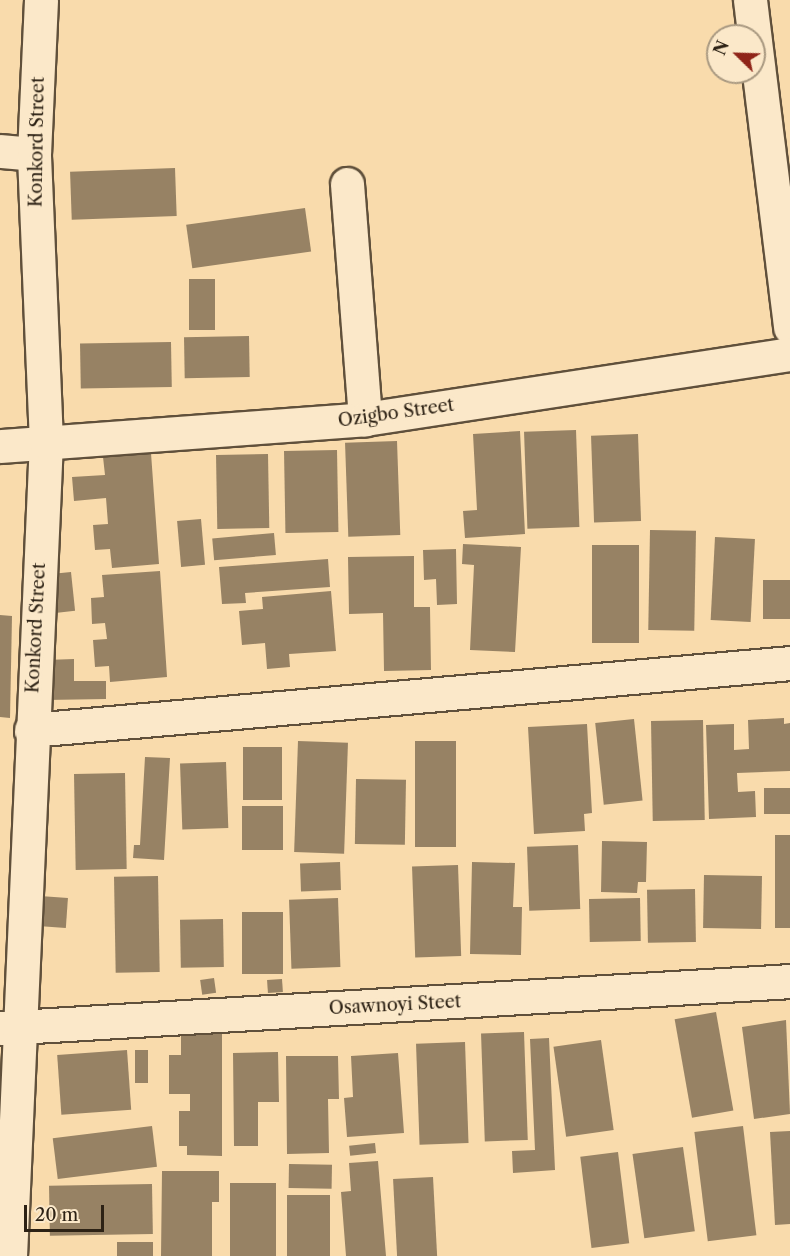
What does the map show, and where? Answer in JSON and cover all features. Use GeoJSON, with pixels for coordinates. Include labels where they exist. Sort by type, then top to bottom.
{"type":"FeatureCollection","features":[{"type":"Feature","properties":{"kind":"street","name":"Konkord Street"},"geometry":{"type":"LineString","coordinates":[[9,1256],[10,1028],[31,730],[46,442],[34,154],[41,0]]}},
{"type":"Feature","properties":{"kind":"street"},"geometry":{"type":"LineString","coordinates":[[750,0],[790,328]]}},
{"type":"Feature","properties":{"kind":"street"},"geometry":{"type":"LineString","coordinates":[[0,151],[34,154]]}},
{"type":"Feature","properties":{"kind":"street"},"geometry":{"type":"LineString","coordinates":[[347,184],[365,419]]}},
{"type":"Feature","properties":{"kind":"street","name":"Ozigbo Street"},"geometry":{"type":"LineString","coordinates":[[0,446],[365,419],[790,354]]}},
{"type":"Feature","properties":{"kind":"street"},"geometry":{"type":"LineString","coordinates":[[31,730],[790,663]]}},
{"type":"Feature","properties":{"kind":"street","name":"Osawnoyi Steet"},"geometry":{"type":"LineString","coordinates":[[10,1028],[790,981]]}},
{"type":"Feature","properties":{"kind":"building"},"geometry":{"type":"Polygon","coordinates":[[[175,168],[177,216],[72,220],[70,172],[175,168]]]}},
{"type":"Feature","properties":{"kind":"building"},"geometry":{"type":"Polygon","coordinates":[[[305,208],[311,252],[192,268],[186,225],[305,208]]]}},
{"type":"Feature","properties":{"kind":"building"},"geometry":{"type":"Polygon","coordinates":[[[189,279],[215,279],[215,330],[189,330],[189,279]]]}},
{"type":"Feature","properties":{"kind":"building"},"geometry":{"type":"Polygon","coordinates":[[[249,336],[250,377],[185,378],[184,337],[249,336]]]}},
{"type":"Feature","properties":{"kind":"building"},"geometry":{"type":"Polygon","coordinates":[[[171,342],[172,387],[81,389],[80,344],[171,342]]]}},
{"type":"Feature","properties":{"kind":"building"},"geometry":{"type":"Polygon","coordinates":[[[576,430],[579,527],[527,529],[524,432],[576,430]]]}},
{"type":"Feature","properties":{"kind":"building"},"geometry":{"type":"Polygon","coordinates":[[[520,431],[525,534],[465,538],[463,511],[477,510],[473,434],[520,431]]]}},
{"type":"Feature","properties":{"kind":"building"},"geometry":{"type":"Polygon","coordinates":[[[638,434],[641,521],[594,523],[591,436],[638,434]]]}},
{"type":"Feature","properties":{"kind":"building"},"geometry":{"type":"Polygon","coordinates":[[[397,441],[400,535],[348,537],[345,443],[397,441]]]}},
{"type":"Feature","properties":{"kind":"building"},"geometry":{"type":"Polygon","coordinates":[[[337,450],[338,532],[285,533],[284,451],[337,450]]]}},
{"type":"Feature","properties":{"kind":"building"},"geometry":{"type":"Polygon","coordinates":[[[151,453],[159,564],[112,568],[110,549],[95,550],[93,525],[108,524],[106,498],[74,501],[72,477],[105,475],[103,457],[151,453]]]}},
{"type":"Feature","properties":{"kind":"building"},"geometry":{"type":"Polygon","coordinates":[[[268,454],[269,528],[217,529],[216,455],[268,454]]]}},
{"type":"Feature","properties":{"kind":"building"},"geometry":{"type":"Polygon","coordinates":[[[201,519],[205,565],[181,567],[177,521],[201,519]]]}},
{"type":"Feature","properties":{"kind":"building"},"geometry":{"type":"Polygon","coordinates":[[[650,530],[696,531],[694,631],[648,630],[650,530]]]}},
{"type":"Feature","properties":{"kind":"building"},"geometry":{"type":"Polygon","coordinates":[[[274,533],[276,555],[214,560],[212,538],[274,533]]]}},
{"type":"Feature","properties":{"kind":"building"},"geometry":{"type":"Polygon","coordinates":[[[715,537],[755,539],[751,622],[711,620],[715,537]]]}},
{"type":"Feature","properties":{"kind":"building"},"geometry":{"type":"Polygon","coordinates":[[[463,544],[521,547],[515,652],[470,650],[474,565],[462,564],[463,544]]]}},
{"type":"Feature","properties":{"kind":"building"},"geometry":{"type":"Polygon","coordinates":[[[592,545],[639,545],[639,643],[592,643],[592,545]]]}},
{"type":"Feature","properties":{"kind":"building"},"geometry":{"type":"Polygon","coordinates":[[[456,549],[457,604],[437,605],[436,579],[424,580],[423,550],[456,549]]]}},
{"type":"Feature","properties":{"kind":"building"},"geometry":{"type":"Polygon","coordinates":[[[414,556],[414,607],[430,607],[431,670],[384,671],[383,613],[349,614],[348,557],[414,556]]]}},
{"type":"Feature","properties":{"kind":"building"},"geometry":{"type":"Polygon","coordinates":[[[328,559],[330,587],[245,593],[246,603],[222,604],[219,567],[328,559]]]}},
{"type":"Feature","properties":{"kind":"building"},"geometry":{"type":"Polygon","coordinates":[[[160,571],[167,677],[110,682],[109,666],[95,667],[93,640],[107,639],[105,623],[92,624],[91,598],[104,597],[102,575],[160,571]]]}},
{"type":"Feature","properties":{"kind":"building"},"geometry":{"type":"Polygon","coordinates":[[[71,572],[75,611],[55,613],[51,574],[71,572]]]}},
{"type":"Feature","properties":{"kind":"building"},"geometry":{"type":"Polygon","coordinates":[[[763,580],[790,580],[790,619],[763,619],[763,580]]]}},
{"type":"Feature","properties":{"kind":"building"},"geometry":{"type":"Polygon","coordinates":[[[331,591],[336,651],[289,654],[290,667],[267,669],[265,643],[242,645],[239,611],[263,609],[262,597],[331,591]]]}},
{"type":"Feature","properties":{"kind":"building"},"geometry":{"type":"Polygon","coordinates":[[[0,615],[12,616],[10,718],[0,717],[0,615]]]}},
{"type":"Feature","properties":{"kind":"building"},"geometry":{"type":"Polygon","coordinates":[[[74,659],[74,681],[106,681],[106,699],[46,700],[46,660],[74,659]]]}},
{"type":"Feature","properties":{"kind":"building"},"geometry":{"type":"Polygon","coordinates":[[[784,718],[784,724],[790,723],[790,771],[737,773],[738,792],[755,791],[756,817],[709,819],[706,725],[734,724],[734,750],[749,749],[748,720],[784,718]]]}},
{"type":"Feature","properties":{"kind":"building"},"geometry":{"type":"Polygon","coordinates":[[[634,719],[643,801],[604,805],[595,723],[634,719]]]}},
{"type":"Feature","properties":{"kind":"building"},"geometry":{"type":"Polygon","coordinates":[[[703,720],[705,820],[653,821],[651,721],[703,720]]]}},
{"type":"Feature","properties":{"kind":"building"},"geometry":{"type":"Polygon","coordinates":[[[587,724],[592,813],[584,814],[585,831],[534,834],[528,727],[587,724]]]}},
{"type":"Feature","properties":{"kind":"building"},"geometry":{"type":"Polygon","coordinates":[[[298,741],[348,743],[344,854],[294,852],[298,741]]]}},
{"type":"Feature","properties":{"kind":"building"},"geometry":{"type":"Polygon","coordinates":[[[415,741],[456,741],[456,847],[415,847],[415,741]]]}},
{"type":"Feature","properties":{"kind":"building"},"geometry":{"type":"Polygon","coordinates":[[[243,747],[282,747],[282,800],[243,800],[243,747]]]}},
{"type":"Feature","properties":{"kind":"building"},"geometry":{"type":"Polygon","coordinates":[[[145,757],[170,758],[164,860],[133,858],[134,845],[140,845],[145,757]]]}},
{"type":"Feature","properties":{"kind":"building"},"geometry":{"type":"Polygon","coordinates":[[[226,762],[228,828],[182,830],[180,764],[226,762]]]}},
{"type":"Feature","properties":{"kind":"building"},"geometry":{"type":"Polygon","coordinates":[[[125,773],[127,869],[76,870],[74,774],[125,773]]]}},
{"type":"Feature","properties":{"kind":"building"},"geometry":{"type":"Polygon","coordinates":[[[356,779],[406,780],[405,845],[355,844],[356,779]]]}},
{"type":"Feature","properties":{"kind":"building"},"geometry":{"type":"Polygon","coordinates":[[[764,788],[790,788],[790,814],[764,814],[764,788]]]}},
{"type":"Feature","properties":{"kind":"building"},"geometry":{"type":"Polygon","coordinates":[[[242,806],[283,806],[283,850],[242,850],[242,806]]]}},
{"type":"Feature","properties":{"kind":"building"},"geometry":{"type":"Polygon","coordinates":[[[775,835],[790,835],[790,928],[775,928],[775,835]]]}},
{"type":"Feature","properties":{"kind":"building"},"geometry":{"type":"Polygon","coordinates":[[[602,841],[647,842],[646,882],[638,882],[637,893],[601,892],[602,841]]]}},
{"type":"Feature","properties":{"kind":"building"},"geometry":{"type":"Polygon","coordinates":[[[578,845],[580,909],[529,911],[527,847],[578,845]]]}},
{"type":"Feature","properties":{"kind":"building"},"geometry":{"type":"Polygon","coordinates":[[[340,862],[341,890],[301,891],[300,863],[340,862]]]}},
{"type":"Feature","properties":{"kind":"building"},"geometry":{"type":"Polygon","coordinates":[[[472,862],[515,863],[513,907],[522,907],[521,955],[470,954],[472,862]]]}},
{"type":"Feature","properties":{"kind":"building"},"geometry":{"type":"Polygon","coordinates":[[[458,865],[461,956],[415,958],[412,867],[458,865]]]}},
{"type":"Feature","properties":{"kind":"building"},"geometry":{"type":"Polygon","coordinates":[[[704,875],[762,876],[761,929],[703,928],[704,875]]]}},
{"type":"Feature","properties":{"kind":"building"},"geometry":{"type":"Polygon","coordinates":[[[158,876],[160,972],[116,973],[114,877],[158,876]]]}},
{"type":"Feature","properties":{"kind":"building"},"geometry":{"type":"Polygon","coordinates":[[[695,889],[696,942],[648,943],[647,890],[695,889]]]}},
{"type":"Feature","properties":{"kind":"building"},"geometry":{"type":"Polygon","coordinates":[[[40,896],[68,898],[66,928],[38,926],[40,896]]]}},
{"type":"Feature","properties":{"kind":"building"},"geometry":{"type":"Polygon","coordinates":[[[338,898],[340,967],[291,969],[289,900],[338,898]]]}},
{"type":"Feature","properties":{"kind":"building"},"geometry":{"type":"Polygon","coordinates":[[[640,898],[641,941],[590,942],[589,899],[640,898]]]}},
{"type":"Feature","properties":{"kind":"building"},"geometry":{"type":"Polygon","coordinates":[[[242,912],[283,912],[283,974],[242,974],[242,912]]]}},
{"type":"Feature","properties":{"kind":"building"},"geometry":{"type":"Polygon","coordinates":[[[223,919],[224,967],[181,968],[180,920],[223,919]]]}},
{"type":"Feature","properties":{"kind":"building"},"geometry":{"type":"Polygon","coordinates":[[[214,978],[216,993],[202,995],[200,980],[214,978]]]}},
{"type":"Feature","properties":{"kind":"building"},"geometry":{"type":"Polygon","coordinates":[[[282,979],[283,992],[268,993],[267,980],[282,979]]]}},
{"type":"Feature","properties":{"kind":"building"},"geometry":{"type":"Polygon","coordinates":[[[716,1012],[733,1110],[692,1118],[675,1019],[716,1012]]]}},
{"type":"Feature","properties":{"kind":"building"},"geometry":{"type":"Polygon","coordinates":[[[786,1020],[790,1114],[754,1119],[742,1027],[786,1020]]]}},
{"type":"Feature","properties":{"kind":"building"},"geometry":{"type":"Polygon","coordinates":[[[222,1027],[222,1156],[187,1155],[187,1146],[179,1146],[179,1111],[190,1111],[190,1094],[169,1094],[169,1055],[181,1055],[181,1028],[222,1027]]]}},
{"type":"Feature","properties":{"kind":"building"},"geometry":{"type":"Polygon","coordinates":[[[524,1032],[528,1140],[485,1141],[481,1034],[524,1032]]]}},
{"type":"Feature","properties":{"kind":"building"},"geometry":{"type":"Polygon","coordinates":[[[549,1038],[555,1170],[513,1173],[512,1151],[535,1150],[530,1039],[549,1038]]]}},
{"type":"Feature","properties":{"kind":"building"},"geometry":{"type":"Polygon","coordinates":[[[601,1040],[614,1130],[566,1137],[553,1047],[601,1040]]]}},
{"type":"Feature","properties":{"kind":"building"},"geometry":{"type":"Polygon","coordinates":[[[465,1042],[469,1143],[420,1145],[416,1044],[465,1042]]]}},
{"type":"Feature","properties":{"kind":"building"},"geometry":{"type":"Polygon","coordinates":[[[127,1050],[131,1110],[61,1115],[57,1055],[127,1050]]]}},
{"type":"Feature","properties":{"kind":"building"},"geometry":{"type":"Polygon","coordinates":[[[135,1050],[148,1050],[148,1083],[135,1083],[135,1050]]]}},
{"type":"Feature","properties":{"kind":"building"},"geometry":{"type":"Polygon","coordinates":[[[278,1052],[279,1102],[258,1102],[258,1146],[234,1146],[233,1053],[278,1052]]]}},
{"type":"Feature","properties":{"kind":"building"},"geometry":{"type":"Polygon","coordinates":[[[398,1053],[404,1133],[347,1137],[344,1098],[353,1097],[351,1056],[398,1053]]]}},
{"type":"Feature","properties":{"kind":"building"},"geometry":{"type":"Polygon","coordinates":[[[286,1056],[338,1056],[339,1099],[328,1099],[329,1153],[287,1154],[286,1056]]]}},
{"type":"Feature","properties":{"kind":"building"},"geometry":{"type":"Polygon","coordinates":[[[152,1126],[157,1167],[58,1179],[53,1138],[152,1126]]]}},
{"type":"Feature","properties":{"kind":"building"},"geometry":{"type":"Polygon","coordinates":[[[743,1126],[756,1235],[708,1241],[694,1132],[743,1126]]]}},
{"type":"Feature","properties":{"kind":"building"},"geometry":{"type":"Polygon","coordinates":[[[790,1131],[790,1224],[775,1225],[770,1132],[790,1131]]]}},
{"type":"Feature","properties":{"kind":"building"},"geometry":{"type":"Polygon","coordinates":[[[375,1143],[376,1153],[350,1156],[349,1146],[375,1143]]]}},
{"type":"Feature","properties":{"kind":"building"},"geometry":{"type":"Polygon","coordinates":[[[683,1147],[695,1231],[644,1238],[632,1154],[683,1147]]]}},
{"type":"Feature","properties":{"kind":"building"},"geometry":{"type":"Polygon","coordinates":[[[618,1152],[629,1243],[591,1248],[580,1157],[618,1152]]]}},
{"type":"Feature","properties":{"kind":"building"},"geometry":{"type":"Polygon","coordinates":[[[378,1161],[386,1256],[346,1256],[341,1192],[351,1191],[349,1163],[378,1161]]]}},
{"type":"Feature","properties":{"kind":"building"},"geometry":{"type":"Polygon","coordinates":[[[289,1164],[332,1165],[332,1189],[289,1188],[289,1164]]]}},
{"type":"Feature","properties":{"kind":"building"},"geometry":{"type":"Polygon","coordinates":[[[162,1171],[219,1171],[219,1202],[212,1202],[212,1256],[161,1256],[162,1171]]]}},
{"type":"Feature","properties":{"kind":"building"},"geometry":{"type":"Polygon","coordinates":[[[433,1177],[437,1256],[397,1256],[393,1179],[433,1177]]]}},
{"type":"Feature","properties":{"kind":"building"},"geometry":{"type":"Polygon","coordinates":[[[230,1183],[276,1183],[276,1256],[230,1256],[230,1183]]]}},
{"type":"Feature","properties":{"kind":"building"},"geometry":{"type":"Polygon","coordinates":[[[152,1184],[153,1234],[50,1236],[49,1186],[152,1184]]]}},
{"type":"Feature","properties":{"kind":"building"},"geometry":{"type":"Polygon","coordinates":[[[287,1195],[330,1195],[330,1256],[287,1256],[287,1195]]]}},
{"type":"Feature","properties":{"kind":"building"},"geometry":{"type":"Polygon","coordinates":[[[117,1242],[153,1242],[153,1256],[117,1256],[117,1242]]]}}]}
